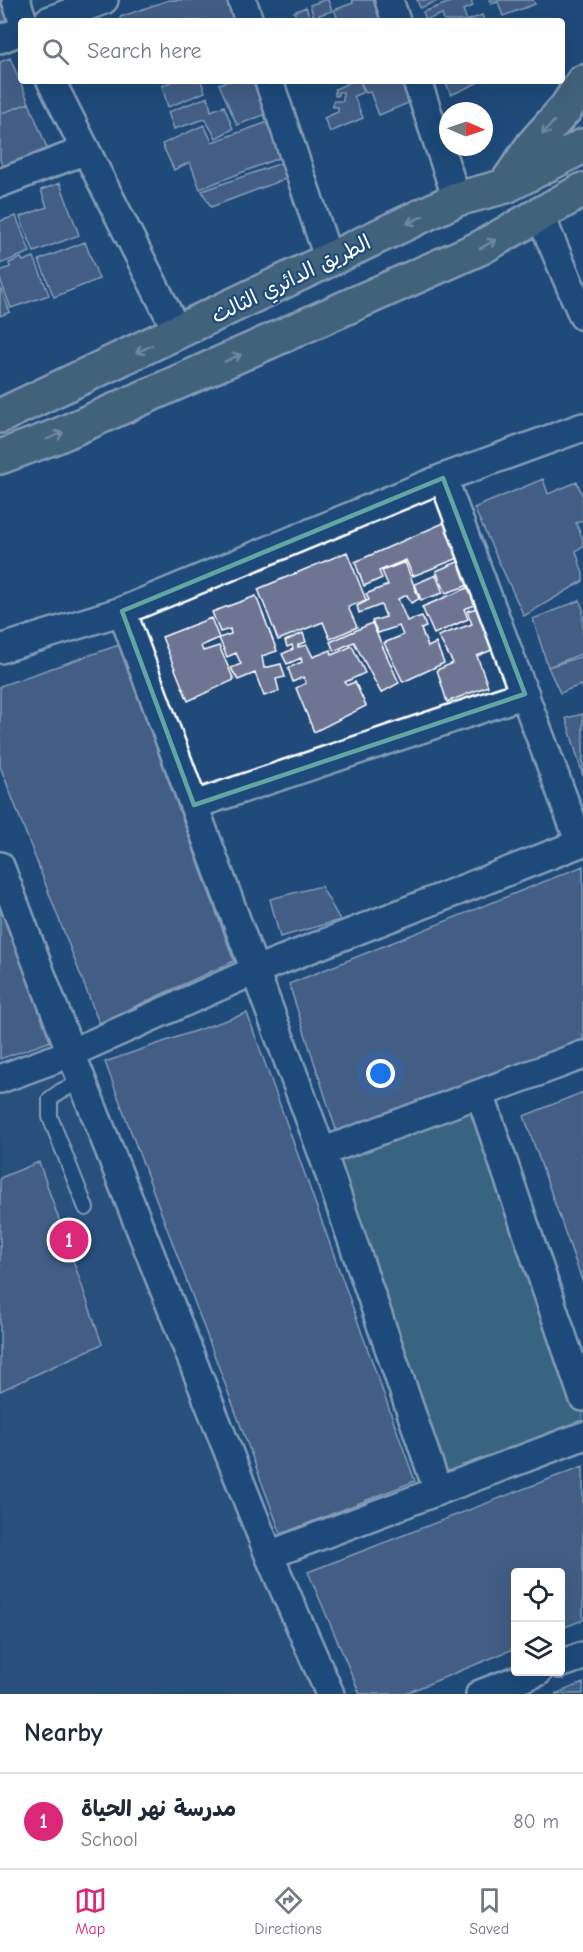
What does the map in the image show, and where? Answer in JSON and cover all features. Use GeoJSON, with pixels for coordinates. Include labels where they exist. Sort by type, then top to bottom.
{"type":"FeatureCollection","features":[{"type":"Feature","properties":{"kind":"highway"},"geometry":{"type":"LineString","coordinates":[[506,186],[533,145],[566,108],[583,81]]}},
{"type":"Feature","properties":{"kind":"highway","name":"الطريق الدائري الثالث"},"geometry":{"type":"LineString","coordinates":[[0,416],[457,200],[506,186],[583,146]]}},
{"type":"Feature","properties":{"kind":"highway"},"geometry":{"type":"LineString","coordinates":[[0,457],[57,436],[480,248],[583,190]]}},
{"type":"Feature","properties":{"kind":"street"},"geometry":{"type":"LineString","coordinates":[[16,0],[22,18]]}},
{"type":"Feature","properties":{"kind":"street"},"geometry":{"type":"LineString","coordinates":[[56,18],[104,0]]}},
{"type":"Feature","properties":{"kind":"street"},"geometry":{"type":"LineString","coordinates":[[242,0],[248,18]]}},
{"type":"Feature","properties":{"kind":"street"},"geometry":{"type":"LineString","coordinates":[[389,0],[395,18]]}},
{"type":"Feature","properties":{"kind":"street"},"geometry":{"type":"LineString","coordinates":[[0,39],[18,32]]}},
{"type":"Feature","properties":{"kind":"street"},"geometry":{"type":"LineString","coordinates":[[53,84],[178,333]]}},
{"type":"Feature","properties":{"kind":"street"},"geometry":{"type":"LineString","coordinates":[[270,84],[329,260]]}},
{"type":"Feature","properties":{"kind":"street"},"geometry":{"type":"LineString","coordinates":[[418,84],[457,200]]}},
{"type":"Feature","properties":{"kind":"street"},"geometry":{"type":"LineString","coordinates":[[0,183],[86,150]]}},
{"type":"Feature","properties":{"kind":"street"},"geometry":{"type":"LineString","coordinates":[[540,215],[583,316]]}},
{"type":"Feature","properties":{"kind":"street"},"geometry":{"type":"LineString","coordinates":[[0,649],[122,611],[443,478],[583,427]]}},
{"type":"Feature","properties":{"kind":"street"},"geometry":{"type":"LineString","coordinates":[[0,1079],[71,1053],[255,970],[582,842],[443,478]]}},
{"type":"Feature","properties":{"kind":"street"},"geometry":{"type":"LineString","coordinates":[[122,611],[322,1152],[438,1491]]}},
{"type":"Feature","properties":{"kind":"street"},"geometry":{"type":"LineString","coordinates":[[194,805],[525,694]]}},
{"type":"Feature","properties":{"kind":"street"},"geometry":{"type":"LineString","coordinates":[[0,868],[269,1555],[330,1694]]}},
{"type":"Feature","properties":{"kind":"street"},"geometry":{"type":"LineString","coordinates":[[322,1152],[583,1055]]}},
{"type":"Feature","properties":{"kind":"street"},"geometry":{"type":"LineString","coordinates":[[480,1094],[583,1397]]}},
{"type":"Feature","properties":{"kind":"street"},"geometry":{"type":"LineString","coordinates":[[269,1555],[583,1436]]}},
{"type":"Feature","properties":{"kind":"street"},"geometry":{"type":"LineString","coordinates":[[565,1663],[583,1656]]}},
{"type":"Feature","properties":{"kind":"street"},"geometry":{"type":"LineString","coordinates":[[480,1694],[525,1676]]}},
{"type":"Feature","properties":{"kind":"lane"},"geometry":{"type":"LineString","coordinates":[[82,1081],[61,1090],[50,1099],[50,1117],[86,1208]]}},
{"type":"Feature","properties":{"kind":"highlighted area"},"geometry":{"type":"Polygon","coordinates":[[[443,478],[525,694],[194,805],[122,611],[443,478]]]}},
{"type":"Feature","properties":{"kind":"shaded area"},"geometry":{"type":"Polygon","coordinates":[[[67,1061],[319,1694],[0,1694],[0,1086],[67,1061]]]}},
{"type":"Feature","properties":{"kind":"green space"},"geometry":{"type":"Polygon","coordinates":[[[480,1094],[583,1398],[583,1436],[439,1491],[322,1152],[480,1094]]]}},
{"type":"Feature","properties":{"kind":"building"},"geometry":{"type":"Polygon","coordinates":[[[0,0],[4,0],[12,21],[0,26],[0,0]]]}},
{"type":"Feature","properties":{"kind":"building"},"geometry":{"type":"Polygon","coordinates":[[[169,0],[237,0],[244,18],[120,18],[169,0]]]}},
{"type":"Feature","properties":{"kind":"building"},"geometry":{"type":"Polygon","coordinates":[[[328,0],[332,11],[319,15],[320,18],[310,18],[314,17],[310,5],[328,0]]]}},
{"type":"Feature","properties":{"kind":"building"},"geometry":{"type":"Polygon","coordinates":[[[352,0],[383,0],[383,18],[338,18],[334,10],[353,3],[352,0]]]}},
{"type":"Feature","properties":{"kind":"building"},"geometry":{"type":"Polygon","coordinates":[[[417,0],[440,0],[420,8],[417,0]]]}},
{"type":"Feature","properties":{"kind":"building"},"geometry":{"type":"Polygon","coordinates":[[[456,0],[471,0],[473,6],[463,10],[466,18],[443,18],[442,14],[425,18],[423,12],[456,0]]]}},
{"type":"Feature","properties":{"kind":"building"},"geometry":{"type":"Polygon","coordinates":[[[490,0],[533,0],[535,4],[503,16],[498,2],[491,4],[490,0]]]}},
{"type":"Feature","properties":{"kind":"building"},"geometry":{"type":"Polygon","coordinates":[[[306,7],[310,18],[297,18],[294,12],[306,7]]]}},
{"type":"Feature","properties":{"kind":"building"},"geometry":{"type":"Polygon","coordinates":[[[10,58],[18,77],[18,84],[21,84],[29,103],[0,114],[0,62],[10,58]]]}},
{"type":"Feature","properties":{"kind":"building"},"geometry":{"type":"Polygon","coordinates":[[[202,84],[205,92],[168,107],[162,86],[202,84]]]}},
{"type":"Feature","properties":{"kind":"building"},"geometry":{"type":"Polygon","coordinates":[[[219,84],[263,84],[272,112],[237,125],[219,84]]]}},
{"type":"Feature","properties":{"kind":"building"},"geometry":{"type":"Polygon","coordinates":[[[346,84],[361,84],[364,92],[354,96],[363,118],[330,132],[324,118],[338,112],[338,107],[333,107],[333,101],[343,101],[343,92],[338,92],[338,96],[335,96],[335,89],[346,84]]]}},
{"type":"Feature","properties":{"kind":"building"},"geometry":{"type":"Polygon","coordinates":[[[362,84],[414,84],[411,102],[379,115],[370,92],[366,93],[362,84]]]}},
{"type":"Feature","properties":{"kind":"building"},"geometry":{"type":"Polygon","coordinates":[[[446,84],[475,84],[451,95],[446,84]]]}},
{"type":"Feature","properties":{"kind":"building"},"geometry":{"type":"Polygon","coordinates":[[[208,97],[211,111],[224,106],[233,129],[216,138],[205,119],[174,129],[168,112],[208,97]]]}},
{"type":"Feature","properties":{"kind":"building"},"geometry":{"type":"Polygon","coordinates":[[[29,103],[51,158],[7,176],[0,160],[0,114],[29,103]]]}},
{"type":"Feature","properties":{"kind":"building"},"geometry":{"type":"Polygon","coordinates":[[[274,120],[286,155],[200,189],[190,162],[174,170],[162,144],[204,125],[212,142],[274,120]]]}},
{"type":"Feature","properties":{"kind":"building"},"geometry":{"type":"Polygon","coordinates":[[[287,161],[293,176],[211,207],[202,191],[287,161]]]}},
{"type":"Feature","properties":{"kind":"building"},"geometry":{"type":"Polygon","coordinates":[[[60,183],[79,235],[34,252],[20,217],[47,207],[41,190],[60,183]]]}},
{"type":"Feature","properties":{"kind":"building"},"geometry":{"type":"Polygon","coordinates":[[[16,216],[30,252],[0,264],[0,221],[16,216]]]}},
{"type":"Feature","properties":{"kind":"building"},"geometry":{"type":"Polygon","coordinates":[[[85,242],[99,279],[54,297],[39,260],[85,242]]]}},
{"type":"Feature","properties":{"kind":"building"},"geometry":{"type":"Polygon","coordinates":[[[34,257],[49,295],[11,308],[0,279],[0,271],[10,267],[9,263],[21,258],[23,261],[34,257]]]}},
{"type":"Feature","properties":{"kind":"building"},"geometry":{"type":"Polygon","coordinates":[[[0,287],[10,312],[0,316],[0,287]]]}},
{"type":"Feature","properties":{"kind":"building"},"geometry":{"type":"Polygon","coordinates":[[[543,479],[548,494],[577,482],[583,497],[583,520],[576,523],[583,546],[576,551],[583,581],[524,616],[474,508],[543,479]]]}},
{"type":"Feature","properties":{"kind":"building"},"geometry":{"type":"Polygon","coordinates":[[[448,521],[461,557],[413,576],[406,560],[379,571],[382,578],[364,586],[355,562],[448,521]]]}},
{"type":"Feature","properties":{"kind":"building"},"geometry":{"type":"Polygon","coordinates":[[[347,552],[366,600],[348,607],[357,627],[330,639],[323,622],[278,640],[258,589],[347,552]]]}},
{"type":"Feature","properties":{"kind":"building"},"geometry":{"type":"Polygon","coordinates":[[[460,561],[469,585],[446,593],[436,571],[460,561]]]}},
{"type":"Feature","properties":{"kind":"building"},"geometry":{"type":"Polygon","coordinates":[[[405,562],[419,599],[411,603],[407,595],[398,599],[407,621],[422,616],[426,627],[421,629],[428,647],[436,643],[444,663],[403,682],[384,643],[403,635],[399,626],[378,633],[372,621],[386,617],[381,605],[359,613],[357,606],[369,600],[366,594],[388,585],[382,571],[405,562]]]}},
{"type":"Feature","properties":{"kind":"building"},"geometry":{"type":"Polygon","coordinates":[[[436,575],[443,593],[421,600],[415,584],[436,575]]]}},
{"type":"Feature","properties":{"kind":"building"},"geometry":{"type":"Polygon","coordinates":[[[472,586],[478,604],[464,609],[468,619],[434,634],[422,607],[472,586]]]}},
{"type":"Feature","properties":{"kind":"building"},"geometry":{"type":"Polygon","coordinates":[[[256,596],[277,651],[262,656],[264,668],[281,664],[285,677],[276,679],[279,691],[264,696],[255,673],[238,680],[231,668],[241,664],[236,653],[227,657],[219,638],[231,634],[230,629],[220,632],[212,612],[256,596]]]}},
{"type":"Feature","properties":{"kind":"building"},"geometry":{"type":"Polygon","coordinates":[[[580,600],[583,610],[583,653],[548,667],[533,619],[580,600]]]}},
{"type":"Feature","properties":{"kind":"building"},"geometry":{"type":"Polygon","coordinates":[[[480,607],[497,648],[477,656],[488,686],[447,702],[437,670],[453,663],[438,636],[472,624],[467,611],[480,607]]]}},
{"type":"Feature","properties":{"kind":"building"},"geometry":{"type":"Polygon","coordinates":[[[211,618],[219,638],[201,646],[203,651],[219,646],[234,680],[188,701],[162,637],[211,618]]]}},
{"type":"Feature","properties":{"kind":"building"},"geometry":{"type":"Polygon","coordinates":[[[372,623],[399,683],[381,693],[354,642],[334,651],[330,642],[372,623]]]}},
{"type":"Feature","properties":{"kind":"building"},"geometry":{"type":"Polygon","coordinates":[[[303,633],[306,642],[298,647],[307,645],[313,657],[331,650],[332,655],[352,646],[365,673],[345,682],[347,685],[355,682],[366,706],[314,732],[296,688],[306,683],[303,677],[293,682],[288,668],[302,662],[301,658],[287,664],[282,654],[293,649],[292,645],[287,647],[285,641],[303,633]]]}},
{"type":"Feature","properties":{"kind":"building"},"geometry":{"type":"Polygon","coordinates":[[[119,645],[234,961],[99,1023],[0,766],[0,686],[119,645]]]}},
{"type":"Feature","properties":{"kind":"building"},"geometry":{"type":"Polygon","coordinates":[[[583,656],[583,689],[580,685],[560,693],[548,667],[583,656]]]}},
{"type":"Feature","properties":{"kind":"building"},"geometry":{"type":"Polygon","coordinates":[[[583,714],[583,776],[566,718],[583,714]]]}},
{"type":"Feature","properties":{"kind":"building"},"geometry":{"type":"Polygon","coordinates":[[[583,866],[583,1041],[338,1136],[289,984],[583,866]]]}},
{"type":"Feature","properties":{"kind":"building"},"geometry":{"type":"Polygon","coordinates":[[[321,886],[340,920],[280,937],[270,899],[321,886]]]}},
{"type":"Feature","properties":{"kind":"building"},"geometry":{"type":"Polygon","coordinates":[[[0,896],[54,1040],[0,1059],[0,896]]]}},
{"type":"Feature","properties":{"kind":"building"},"geometry":{"type":"Polygon","coordinates":[[[247,1013],[415,1481],[281,1534],[105,1062],[247,1013]]]}},
{"type":"Feature","properties":{"kind":"building"},"geometry":{"type":"Polygon","coordinates":[[[583,1092],[583,1283],[524,1116],[583,1092]]]}},
{"type":"Feature","properties":{"kind":"building"},"geometry":{"type":"Polygon","coordinates":[[[39,1162],[102,1344],[0,1391],[0,1178],[39,1162]]]}},
{"type":"Feature","properties":{"kind":"building"},"geometry":{"type":"Polygon","coordinates":[[[583,1466],[583,1620],[565,1627],[565,1568],[511,1568],[511,1650],[404,1694],[360,1694],[308,1572],[583,1466]]]}},
{"type":"Feature","properties":{"kind":"building"},"geometry":{"type":"Polygon","coordinates":[[[583,1683],[583,1694],[555,1694],[583,1683]]]}},
{"type":"Feature","properties":{"kind":"place","name":"مدرسة نهر الحياة"},"geometry":{"type":"Point","coordinates":[69,1240]}}]}
